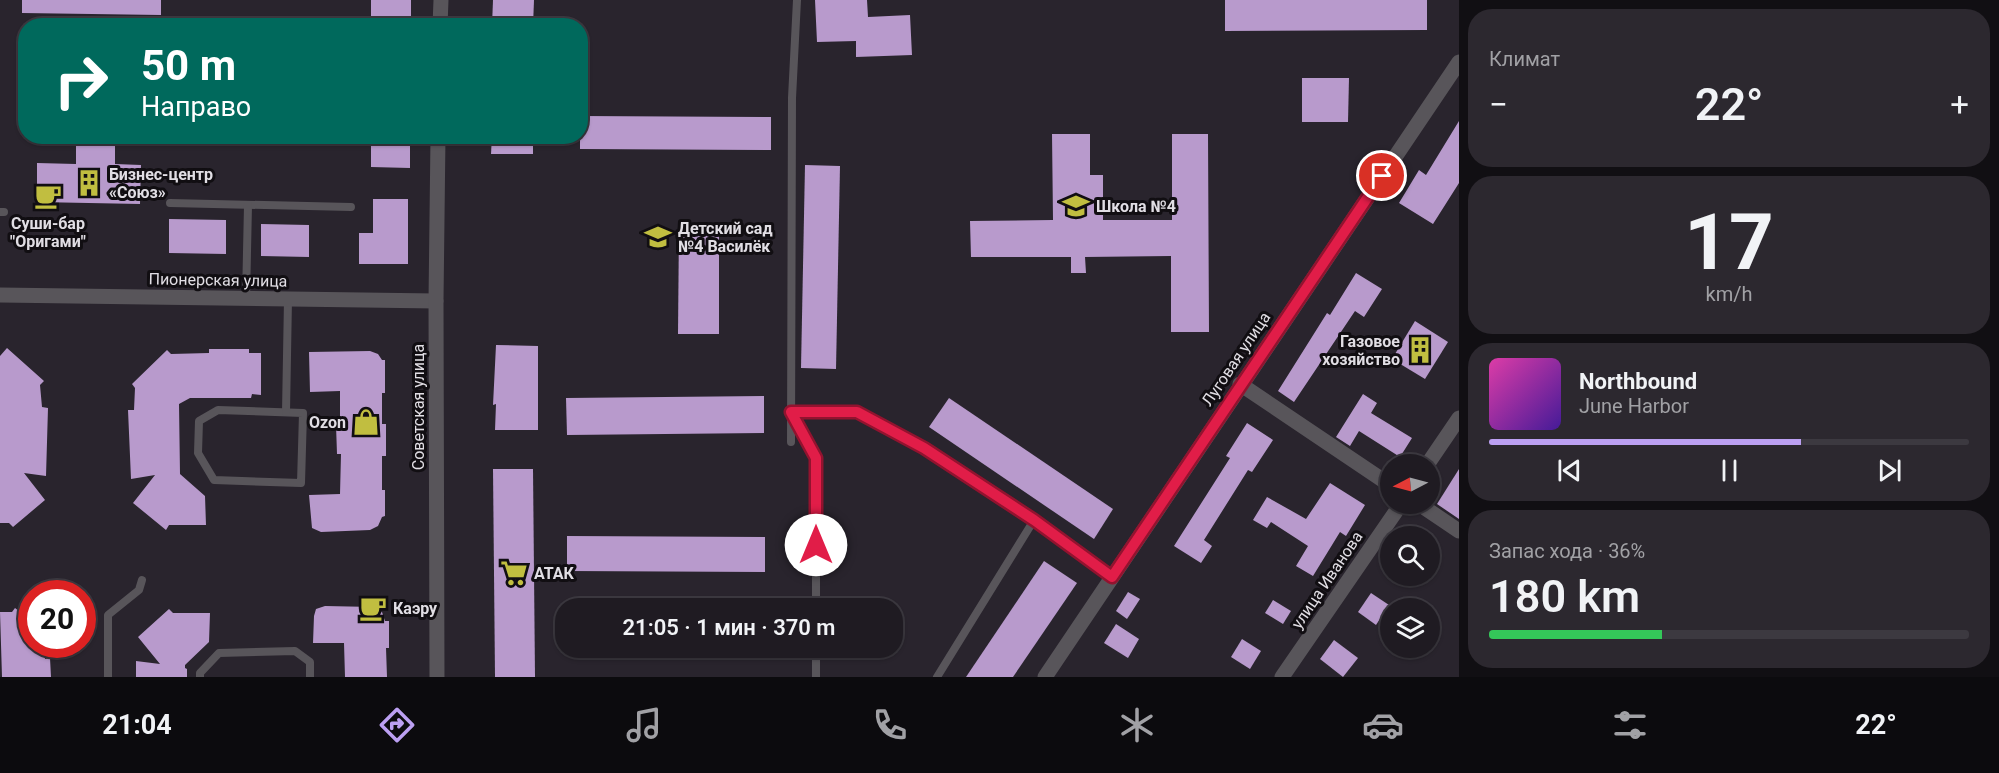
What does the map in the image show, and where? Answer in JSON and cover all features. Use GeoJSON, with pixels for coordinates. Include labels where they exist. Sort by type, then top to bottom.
{"type":"FeatureCollection","features":[{"type":"Feature","properties":{"kind":"street"},"geometry":{"type":"LineString","coordinates":[[440,18],[441,0]]}},
{"type":"Feature","properties":{"kind":"street","name":"Луговая улица"},"geometry":{"type":"LineString","coordinates":[[1045,677],[1240,384],[1459,62]]}},
{"type":"Feature","properties":{"kind":"street","name":"Советская улица"},"geometry":{"type":"LineString","coordinates":[[437,677],[438,144]]}},
{"type":"Feature","properties":{"kind":"street","name":"Пионерская улица"},"geometry":{"type":"LineString","coordinates":[[0,295],[436,302]]}},
{"type":"Feature","properties":{"kind":"street"},"geometry":{"type":"LineString","coordinates":[[1240,384],[1380,478]]}},
{"type":"Feature","properties":{"kind":"street"},"geometry":{"type":"LineString","coordinates":[[1434,454],[1459,418]]}},
{"type":"Feature","properties":{"kind":"street","name":"улица Иванова"},"geometry":{"type":"LineString","coordinates":[[1282,677],[1394,514]]}},
{"type":"Feature","properties":{"kind":"street"},"geometry":{"type":"LineString","coordinates":[[1434,514],[1459,531]]}},
{"type":"Feature","properties":{"kind":"lane"},"geometry":{"type":"LineString","coordinates":[[791,442],[792,98],[797,0]]}},
{"type":"Feature","properties":{"kind":"lane"},"geometry":{"type":"LineString","coordinates":[[170,203],[351,207]]}},
{"type":"Feature","properties":{"kind":"lane"},"geometry":{"type":"LineString","coordinates":[[246,298],[248,205]]}},
{"type":"Feature","properties":{"kind":"lane"},"geometry":{"type":"LineString","coordinates":[[286,412],[288,299]]}},
{"type":"Feature","properties":{"kind":"lane"},"geometry":{"type":"LineString","coordinates":[[218,410],[286,412],[303,414],[301,483],[214,480],[198,453],[199,421],[218,410]]}},
{"type":"Feature","properties":{"kind":"lane"},"geometry":{"type":"LineString","coordinates":[[791,412],[857,412],[924,448],[1034,520],[1112,577]]}},
{"type":"Feature","properties":{"kind":"lane"},"geometry":{"type":"LineString","coordinates":[[791,412],[816,458],[816,598]]}},
{"type":"Feature","properties":{"kind":"lane"},"geometry":{"type":"LineString","coordinates":[[937,677],[1034,520]]}},
{"type":"Feature","properties":{"kind":"lane"},"geometry":{"type":"LineString","coordinates":[[108,677],[108,615],[139,590],[142,580]]}},
{"type":"Feature","properties":{"kind":"lane"},"geometry":{"type":"LineString","coordinates":[[200,677],[200,673],[219,653],[295,651],[310,662],[310,677]]}},
{"type":"Feature","properties":{"kind":"lane"},"geometry":{"type":"LineString","coordinates":[[816,658],[816,677]]}},
{"type":"Feature","properties":{"kind":"building"},"geometry":{"type":"Polygon","coordinates":[[[22,0],[161,0],[161,15],[22,13],[22,0]]]}},
{"type":"Feature","properties":{"kind":"building"},"geometry":{"type":"Polygon","coordinates":[[[371,0],[411,0],[411,18],[371,18],[371,0]]]}},
{"type":"Feature","properties":{"kind":"building"},"geometry":{"type":"Polygon","coordinates":[[[493,0],[534,0],[533,18],[492,18],[493,0]]]}},
{"type":"Feature","properties":{"kind":"building"},"geometry":{"type":"Polygon","coordinates":[[[815,0],[867,0],[868,17],[910,15],[912,55],[856,57],[856,41],[817,42],[815,0]]]}},
{"type":"Feature","properties":{"kind":"building"},"geometry":{"type":"Polygon","coordinates":[[[1225,0],[1427,0],[1427,30],[1225,31],[1225,0]]]}},
{"type":"Feature","properties":{"kind":"building"},"geometry":{"type":"Polygon","coordinates":[[[1302,78],[1349,78],[1348,122],[1302,122],[1302,78]]]}},
{"type":"Feature","properties":{"kind":"building"},"geometry":{"type":"Polygon","coordinates":[[[588,116],[771,117],[771,150],[580,149],[580,144],[588,144],[588,116]]]}},
{"type":"Feature","properties":{"kind":"building"},"geometry":{"type":"Polygon","coordinates":[[[1459,121],[1459,183],[1433,224],[1399,203],[1419,170],[1426,175],[1459,121]]]}},
{"type":"Feature","properties":{"kind":"building"},"geometry":{"type":"Polygon","coordinates":[[[1052,134],[1090,134],[1090,175],[1103,175],[1103,220],[1172,220],[1172,134],[1208,134],[1209,332],[1171,332],[1171,256],[1085,257],[1086,273],[1071,273],[1071,257],[971,257],[970,221],[1053,220],[1052,134]]]}},
{"type":"Feature","properties":{"kind":"building","name":"Бизнес-центр «Союз»"},"geometry":{"type":"Polygon","coordinates":[[[76,144],[115,144],[115,164],[141,165],[140,204],[37,202],[37,163],[76,164],[76,144]]]}},
{"type":"Feature","properties":{"kind":"building"},"geometry":{"type":"Polygon","coordinates":[[[371,144],[410,144],[410,168],[371,167],[371,144]]]}},
{"type":"Feature","properties":{"kind":"building"},"geometry":{"type":"Polygon","coordinates":[[[492,144],[533,144],[533,154],[491,154],[492,144]]]}},
{"type":"Feature","properties":{"kind":"building"},"geometry":{"type":"Polygon","coordinates":[[[805,165],[840,166],[836,369],[801,368],[805,165]]]}},
{"type":"Feature","properties":{"kind":"building"},"geometry":{"type":"Polygon","coordinates":[[[373,199],[408,199],[408,264],[359,264],[359,233],[373,233],[373,199]]]}},
{"type":"Feature","properties":{"kind":"building"},"geometry":{"type":"Polygon","coordinates":[[[169,219],[226,220],[226,254],[169,253],[169,219]]]}},
{"type":"Feature","properties":{"kind":"building"},"geometry":{"type":"Polygon","coordinates":[[[261,224],[309,225],[309,257],[261,256],[261,224]]]}},
{"type":"Feature","properties":{"kind":"building"},"geometry":{"type":"Polygon","coordinates":[[[679,224],[719,224],[719,334],[678,334],[679,224]]]}},
{"type":"Feature","properties":{"kind":"building"},"geometry":{"type":"Polygon","coordinates":[[[1356,273],[1382,289],[1364,317],[1355,311],[1294,402],[1278,391],[1327,313],[1330,315],[1356,273]]]}},
{"type":"Feature","properties":{"kind":"building","name":"Газовое хозяйство"},"geometry":{"type":"Polygon","coordinates":[[[1415,321],[1448,342],[1425,379],[1392,359],[1415,321]]]}},
{"type":"Feature","properties":{"kind":"building"},"geometry":{"type":"Polygon","coordinates":[[[496,345],[538,346],[538,430],[495,430],[496,404],[493,405],[496,345]]]}},
{"type":"Feature","properties":{"kind":"building"},"geometry":{"type":"Polygon","coordinates":[[[7,348],[44,381],[40,385],[42,407],[48,408],[46,476],[24,473],[45,500],[13,527],[9,523],[0,523],[0,356],[7,348]]]}},
{"type":"Feature","properties":{"kind":"building"},"geometry":{"type":"Polygon","coordinates":[[[209,349],[249,349],[249,353],[261,353],[261,395],[252,394],[251,398],[190,398],[179,404],[180,474],[205,496],[206,525],[169,525],[166,530],[133,503],[155,475],[131,479],[128,410],[134,410],[135,388],[132,384],[167,350],[171,354],[209,353],[209,349]]]}},
{"type":"Feature","properties":{"kind":"building"},"geometry":{"type":"Polygon","coordinates":[[[370,351],[385,360],[382,424],[386,424],[386,456],[382,456],[382,490],[385,490],[385,516],[382,517],[378,526],[370,530],[321,532],[312,528],[309,495],[340,494],[341,454],[337,454],[336,425],[340,425],[340,391],[310,392],[309,352],[370,351]]]}},
{"type":"Feature","properties":{"kind":"building"},"geometry":{"type":"Polygon","coordinates":[[[1363,394],[1377,403],[1371,413],[1412,438],[1402,454],[1395,454],[1359,431],[1350,446],[1336,437],[1363,394]]]}},
{"type":"Feature","properties":{"kind":"building"},"geometry":{"type":"Polygon","coordinates":[[[764,396],[764,433],[567,435],[566,398],[764,396]]]}},
{"type":"Feature","properties":{"kind":"building"},"geometry":{"type":"Polygon","coordinates":[[[949,398],[1113,509],[1094,539],[929,427],[949,398]]]}},
{"type":"Feature","properties":{"kind":"building"},"geometry":{"type":"Polygon","coordinates":[[[1247,423],[1273,440],[1252,472],[1248,470],[1204,540],[1212,546],[1201,563],[1174,546],[1230,458],[1226,456],[1247,423]]]}},
{"type":"Feature","properties":{"kind":"building","name":"АТАК"},"geometry":{"type":"Polygon","coordinates":[[[493,469],[533,469],[535,677],[495,677],[493,469]]]}},
{"type":"Feature","properties":{"kind":"building"},"geometry":{"type":"Polygon","coordinates":[[[1459,469],[1459,519],[1440,506],[1440,499],[1459,469]]]}},
{"type":"Feature","properties":{"kind":"building"},"geometry":{"type":"Polygon","coordinates":[[[1330,483],[1365,505],[1346,536],[1340,532],[1313,576],[1296,566],[1308,546],[1271,522],[1267,528],[1253,520],[1267,497],[1306,519],[1330,483]]]}},
{"type":"Feature","properties":{"kind":"building"},"geometry":{"type":"Polygon","coordinates":[[[567,536],[765,537],[765,572],[567,571],[567,536]]]}},
{"type":"Feature","properties":{"kind":"building"},"geometry":{"type":"Polygon","coordinates":[[[1044,561],[1077,583],[1013,677],[966,677],[1044,561]]]}},
{"type":"Feature","properties":{"kind":"building"},"geometry":{"type":"Polygon","coordinates":[[[1128,592],[1140,599],[1127,619],[1116,611],[1128,592]]]}},
{"type":"Feature","properties":{"kind":"building"},"geometry":{"type":"Polygon","coordinates":[[[1371,593],[1380,599],[1380,619],[1376,625],[1358,612],[1371,593]]]}},
{"type":"Feature","properties":{"kind":"building"},"geometry":{"type":"Polygon","coordinates":[[[1273,600],[1291,611],[1283,624],[1265,613],[1273,600]]]}},
{"type":"Feature","properties":{"kind":"building"},"geometry":{"type":"Polygon","coordinates":[[[325,606],[374,607],[382,612],[385,621],[389,621],[389,648],[386,648],[387,677],[345,677],[344,643],[313,643],[316,609],[325,606]]]}},
{"type":"Feature","properties":{"kind":"building"},"geometry":{"type":"Polygon","coordinates":[[[15,608],[18,610],[18,658],[50,658],[51,677],[2,677],[0,612],[12,612],[15,608]]]}},
{"type":"Feature","properties":{"kind":"building"},"geometry":{"type":"Polygon","coordinates":[[[169,609],[173,613],[210,613],[209,642],[185,665],[187,677],[136,677],[136,661],[160,664],[138,637],[169,609]]]}},
{"type":"Feature","properties":{"kind":"building"},"geometry":{"type":"Polygon","coordinates":[[[1116,624],[1139,639],[1128,658],[1104,643],[1116,624]]]}},
{"type":"Feature","properties":{"kind":"building"},"geometry":{"type":"Polygon","coordinates":[[[1242,639],[1261,651],[1250,669],[1231,657],[1242,639]]]}},
{"type":"Feature","properties":{"kind":"building"},"geometry":{"type":"Polygon","coordinates":[[[1334,640],[1358,658],[1343,677],[1320,659],[1334,640]]]}},
{"type":"Feature","properties":{"kind":"place","name":"Бизнес-центр «Союз»"},"geometry":{"type":"Point","coordinates":[89,183]}},
{"type":"Feature","properties":{"kind":"place","name":"Суши-бар \"Оригами\""},"geometry":{"type":"Point","coordinates":[48,196]}},
{"type":"Feature","properties":{"kind":"place","name":"Школа №4"},"geometry":{"type":"Point","coordinates":[1076,206]}},
{"type":"Feature","properties":{"kind":"place","name":"Детский сад №4 Василёк"},"geometry":{"type":"Point","coordinates":[658,237]}},
{"type":"Feature","properties":{"kind":"place","name":"Газовое хозяйство"},"geometry":{"type":"Point","coordinates":[1420,350]}},
{"type":"Feature","properties":{"kind":"place","name":"Ozon"},"geometry":{"type":"Point","coordinates":[366,422]}},
{"type":"Feature","properties":{"kind":"place","name":"АТАК"},"geometry":{"type":"Point","coordinates":[514,573]}},
{"type":"Feature","properties":{"kind":"place","name":"Каэру"},"geometry":{"type":"Point","coordinates":[373,608]}},
{"type":"Feature","properties":{"kind":"route"},"geometry":{"type":"LineString","coordinates":[[816,545],[816,458],[791,412],[857,412],[924,448],[1034,520],[1112,577],[1382,176]]}}]}
